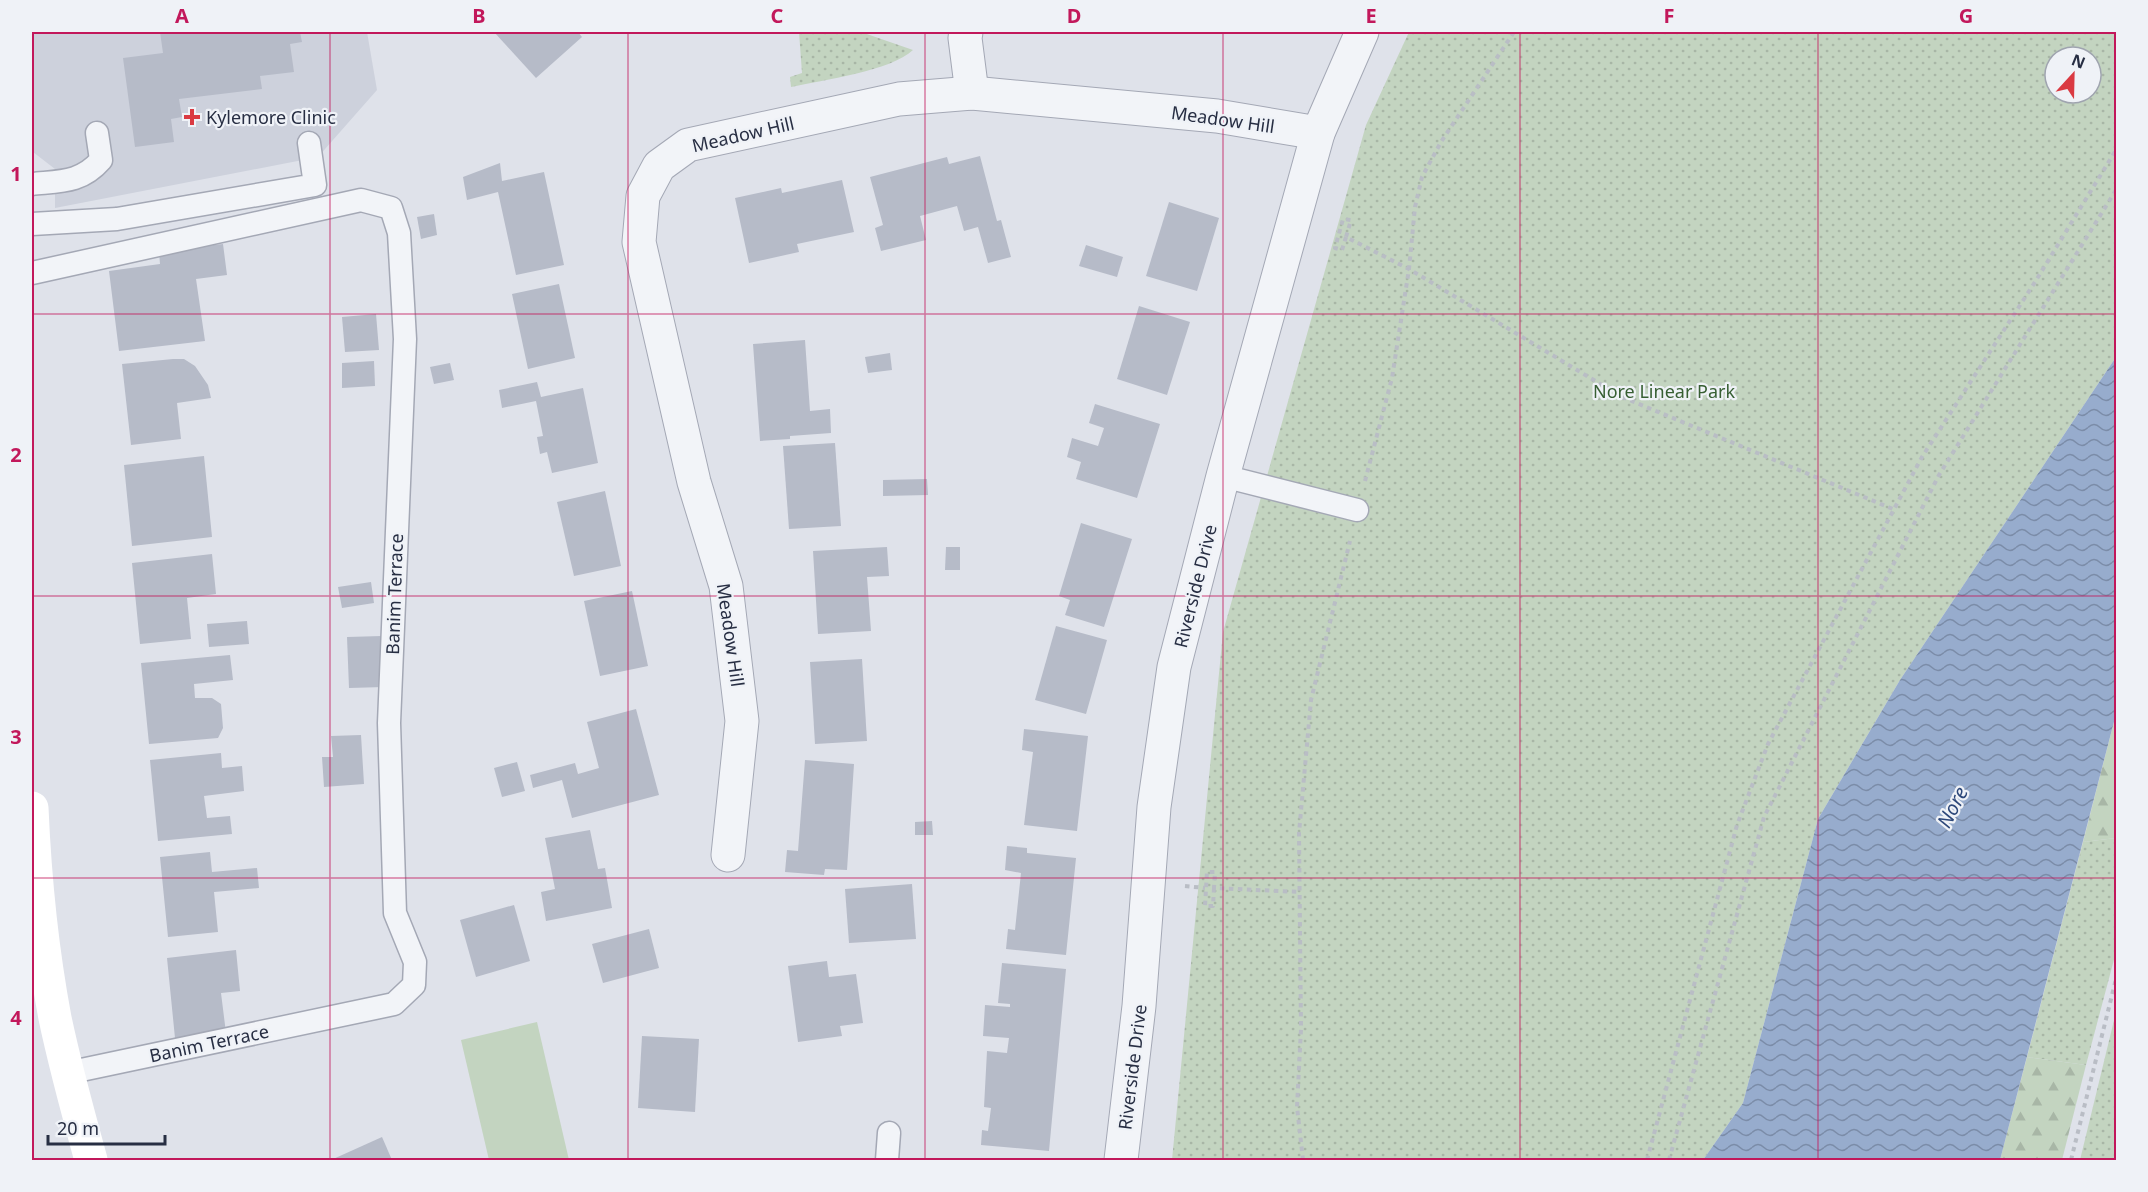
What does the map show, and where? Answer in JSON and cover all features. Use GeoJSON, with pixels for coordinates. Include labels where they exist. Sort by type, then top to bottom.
{"type":"FeatureCollection","features":[{"type":"Feature","properties":{"kind":"main road"},"geometry":{"type":"LineString","coordinates":[[32,828],[37,936],[67,1072],[92,1161]]}},
{"type":"Feature","properties":{"kind":"street"},"geometry":{"type":"LineString","coordinates":[[966,32],[972,93]]}},
{"type":"Feature","properties":{"kind":"street","name":"Riverside Drive"},"geometry":{"type":"LineString","coordinates":[[1121,1161],[1139,1006],[1154,807],[1174,667],[1223,476],[1318,133],[1362,32]]}},
{"type":"Feature","properties":{"kind":"street","name":"Meadow Hill"},"geometry":{"type":"LineString","coordinates":[[728,855],[742,721],[726,586],[694,482],[639,242],[643,196],[659,166],[688,145],[899,99],[972,93],[1217,116],[1318,133]]}},
{"type":"Feature","properties":{"kind":"lane"},"geometry":{"type":"LineString","coordinates":[[32,183],[64,181],[90,173],[101,160],[97,133]]}},
{"type":"Feature","properties":{"kind":"lane"},"geometry":{"type":"LineString","coordinates":[[32,224],[117,219],[315,184],[309,143]]}},
{"type":"Feature","properties":{"kind":"lane","name":"Banim Terrace"},"geometry":{"type":"LineString","coordinates":[[32,273],[361,200],[391,208],[394,217],[399,233],[405,339],[388,723],[395,913],[415,962],[414,985],[394,1004],[67,1072]]}},
{"type":"Feature","properties":{"kind":"lane"},"geometry":{"type":"LineString","coordinates":[[1223,476],[1357,510]]}},
{"type":"Feature","properties":{"kind":"lane"},"geometry":{"type":"LineString","coordinates":[[887,1161],[889,1133]]}},
{"type":"Feature","properties":{"kind":"path"},"geometry":{"type":"LineString","coordinates":[[1303,1161],[1297,1107],[1301,1029],[1299,833],[1311,700],[1392,378],[1409,269],[1415,207],[1422,177],[1441,142],[1514,32]]}},
{"type":"Feature","properties":{"kind":"path"},"geometry":{"type":"LineString","coordinates":[[1647,1161],[1737,825],[1768,744],[1922,457],[2035,282],[2116,150]]}},
{"type":"Feature","properties":{"kind":"path"},"geometry":{"type":"LineString","coordinates":[[1669,1161],[1764,817],[1939,475],[2116,190]]}},
{"type":"Feature","properties":{"kind":"path"},"geometry":{"type":"LineString","coordinates":[[1343,219],[1351,220],[1346,237],[1342,250],[1335,248],[1343,219]]}},
{"type":"Feature","properties":{"kind":"path"},"geometry":{"type":"LineString","coordinates":[[1346,237],[1409,269],[1622,397],[1893,509]]}},
{"type":"Feature","properties":{"kind":"path"},"geometry":{"type":"LineString","coordinates":[[1207,872],[1215,872],[1212,906],[1204,906],[1205,888],[1207,872]]}},
{"type":"Feature","properties":{"kind":"path"},"geometry":{"type":"LineString","coordinates":[[1182,886],[1205,888]]}},
{"type":"Feature","properties":{"kind":"path"},"geometry":{"type":"LineString","coordinates":[[1214,888],[1300,892]]}},
{"type":"Feature","properties":{"kind":"path"},"geometry":{"type":"LineString","coordinates":[[2071,1161],[2116,979]]}},
{"type":"Feature","properties":{"kind":"shaded area","name":"Kylemore Clinic"},"geometry":{"type":"Polygon","coordinates":[[[32,32],[367,32],[377,90],[318,157],[55,208],[55,169],[33,152],[32,145],[32,32]]]}},
{"type":"Feature","properties":{"kind":"green space"},"geometry":{"type":"Polygon","coordinates":[[[799,32],[861,32],[913,50],[889,64],[873,69],[791,87],[790,77],[802,73],[799,32]]]}},
{"type":"Feature","properties":{"kind":"green space","name":"Nore Linear Park"},"geometry":{"type":"Polygon","coordinates":[[[1409,32],[2116,32],[2116,357],[1900,680],[1818,819],[1743,1103],[1703,1160],[1172,1160],[1223,632],[1366,125],[1409,32]]]}},
{"type":"Feature","properties":{"kind":"green space"},"geometry":{"type":"Polygon","coordinates":[[[2116,714],[2116,838],[2083,842],[2116,714]]]}},
{"type":"Feature","properties":{"kind":"green space"},"geometry":{"type":"Polygon","coordinates":[[[2116,838],[2116,952],[2086,1065],[2027,1057],[2083,842],[2116,838]]]}},
{"type":"Feature","properties":{"kind":"green space"},"geometry":{"type":"Polygon","coordinates":[[[2116,1012],[2116,1160],[2080,1160],[2116,1012]]]}},
{"type":"Feature","properties":{"kind":"green space"},"geometry":{"type":"Polygon","coordinates":[[[537,1022],[569,1160],[489,1160],[461,1040],[537,1022]]]}},
{"type":"Feature","properties":{"kind":"green space"},"geometry":{"type":"Polygon","coordinates":[[[2027,1057],[2086,1065],[2062,1160],[2000,1160],[2027,1057]]]}},
{"type":"Feature","properties":{"kind":"water","name":"Nore"},"geometry":{"type":"Polygon","coordinates":[[[2116,357],[2116,714],[2000,1160],[1703,1160],[1743,1103],[1818,819],[1900,680],[2116,357]]]}},
{"type":"Feature","properties":{"kind":"building"},"geometry":{"type":"Polygon","coordinates":[[[160,32],[300,32],[302,42],[290,44],[294,72],[260,76],[262,89],[179,99],[182,117],[171,119],[174,142],[135,147],[123,58],[163,53],[160,32]]]}},
{"type":"Feature","properties":{"kind":"building"},"geometry":{"type":"Polygon","coordinates":[[[494,32],[578,32],[582,37],[536,78],[494,32]]]}},
{"type":"Feature","properties":{"kind":"building"},"geometry":{"type":"Polygon","coordinates":[[[980,156],[997,221],[1001,220],[1011,257],[988,263],[978,227],[964,231],[957,206],[920,216],[926,240],[881,251],[875,228],[883,225],[870,177],[947,157],[949,164],[980,156]]]}},
{"type":"Feature","properties":{"kind":"building"},"geometry":{"type":"Polygon","coordinates":[[[500,163],[502,181],[544,172],[564,265],[516,275],[498,192],[467,200],[463,177],[500,163]]]}},
{"type":"Feature","properties":{"kind":"building"},"geometry":{"type":"Polygon","coordinates":[[[842,180],[854,232],[797,244],[799,252],[749,263],[735,198],[781,188],[782,193],[842,180]]]}},
{"type":"Feature","properties":{"kind":"building"},"geometry":{"type":"Polygon","coordinates":[[[1169,202],[1219,218],[1197,291],[1146,276],[1169,202]]]}},
{"type":"Feature","properties":{"kind":"building"},"geometry":{"type":"Polygon","coordinates":[[[434,214],[437,235],[421,239],[417,217],[434,214]]]}},
{"type":"Feature","properties":{"kind":"building"},"geometry":{"type":"Polygon","coordinates":[[[223,244],[227,275],[196,279],[205,341],[119,351],[109,271],[160,264],[159,251],[223,244]]]}},
{"type":"Feature","properties":{"kind":"building"},"geometry":{"type":"Polygon","coordinates":[[[1086,245],[1123,257],[1117,277],[1079,266],[1086,245]]]}},
{"type":"Feature","properties":{"kind":"building"},"geometry":{"type":"Polygon","coordinates":[[[559,284],[575,358],[528,369],[512,294],[559,284]]]}},
{"type":"Feature","properties":{"kind":"building"},"geometry":{"type":"Polygon","coordinates":[[[1139,306],[1190,322],[1167,395],[1117,379],[1139,306]]]}},
{"type":"Feature","properties":{"kind":"building"},"geometry":{"type":"Polygon","coordinates":[[[376,314],[379,350],[345,352],[342,317],[376,314]]]}},
{"type":"Feature","properties":{"kind":"building"},"geometry":{"type":"Polygon","coordinates":[[[805,340],[810,411],[830,409],[831,433],[760,441],[753,344],[805,340]]]}},
{"type":"Feature","properties":{"kind":"building"},"geometry":{"type":"Polygon","coordinates":[[[890,353],[892,370],[868,373],[865,357],[890,353]]]}},
{"type":"Feature","properties":{"kind":"building"},"geometry":{"type":"Polygon","coordinates":[[[184,359],[195,366],[208,385],[211,398],[177,403],[181,439],[131,445],[122,364],[184,359]]]}},
{"type":"Feature","properties":{"kind":"building"},"geometry":{"type":"Polygon","coordinates":[[[374,361],[375,386],[342,388],[342,363],[374,361]]]}},
{"type":"Feature","properties":{"kind":"building"},"geometry":{"type":"Polygon","coordinates":[[[450,363],[454,380],[434,384],[430,367],[450,363]]]}},
{"type":"Feature","properties":{"kind":"building"},"geometry":{"type":"Polygon","coordinates":[[[537,382],[541,397],[583,388],[598,463],[552,473],[547,452],[540,454],[537,437],[543,436],[536,401],[502,408],[499,390],[537,382]]]}},
{"type":"Feature","properties":{"kind":"building"},"geometry":{"type":"Polygon","coordinates":[[[1095,404],[1160,424],[1137,498],[1076,479],[1081,462],[1067,457],[1072,438],[1098,446],[1104,428],[1089,423],[1095,404]]]}},
{"type":"Feature","properties":{"kind":"building"},"geometry":{"type":"Polygon","coordinates":[[[835,443],[841,526],[789,529],[783,446],[835,443]]]}},
{"type":"Feature","properties":{"kind":"building"},"geometry":{"type":"Polygon","coordinates":[[[204,456],[212,537],[132,546],[124,465],[204,456]]]}},
{"type":"Feature","properties":{"kind":"building"},"geometry":{"type":"Polygon","coordinates":[[[927,479],[928,495],[883,496],[883,480],[927,479]]]}},
{"type":"Feature","properties":{"kind":"building"},"geometry":{"type":"Polygon","coordinates":[[[605,491],[621,566],[574,576],[557,502],[605,491]]]}},
{"type":"Feature","properties":{"kind":"building"},"geometry":{"type":"Polygon","coordinates":[[[1081,523],[1132,539],[1104,627],[1065,615],[1070,600],[1059,596],[1081,523]]]}},
{"type":"Feature","properties":{"kind":"building"},"geometry":{"type":"Polygon","coordinates":[[[887,547],[889,576],[867,577],[871,631],[818,634],[813,551],[887,547]]]}},
{"type":"Feature","properties":{"kind":"building"},"geometry":{"type":"Polygon","coordinates":[[[946,547],[960,547],[960,570],[945,570],[946,547]]]}},
{"type":"Feature","properties":{"kind":"building"},"geometry":{"type":"Polygon","coordinates":[[[212,554],[216,594],[187,598],[191,639],[140,644],[132,563],[212,554]]]}},
{"type":"Feature","properties":{"kind":"building"},"geometry":{"type":"Polygon","coordinates":[[[371,582],[374,603],[342,608],[338,587],[371,582]]]}},
{"type":"Feature","properties":{"kind":"building"},"geometry":{"type":"Polygon","coordinates":[[[632,591],[648,666],[600,676],[584,601],[632,591]]]}},
{"type":"Feature","properties":{"kind":"building"},"geometry":{"type":"Polygon","coordinates":[[[247,621],[249,644],[209,647],[207,624],[247,621]]]}},
{"type":"Feature","properties":{"kind":"building"},"geometry":{"type":"Polygon","coordinates":[[[1056,626],[1107,640],[1086,714],[1035,700],[1056,626]]]}},
{"type":"Feature","properties":{"kind":"building"},"geometry":{"type":"Polygon","coordinates":[[[382,636],[384,687],[349,688],[347,637],[382,636]]]}},
{"type":"Feature","properties":{"kind":"building"},"geometry":{"type":"Polygon","coordinates":[[[230,655],[233,680],[194,684],[195,698],[212,698],[221,704],[223,728],[218,738],[149,744],[141,663],[230,655]]]}},
{"type":"Feature","properties":{"kind":"building"},"geometry":{"type":"Polygon","coordinates":[[[862,659],[867,741],[815,744],[810,662],[862,659]]]}},
{"type":"Feature","properties":{"kind":"building"},"geometry":{"type":"Polygon","coordinates":[[[636,709],[659,795],[572,818],[562,780],[533,788],[530,775],[575,763],[578,774],[599,768],[587,722],[636,709]]]}},
{"type":"Feature","properties":{"kind":"building"},"geometry":{"type":"Polygon","coordinates":[[[1024,729],[1088,736],[1077,831],[1024,825],[1033,752],[1022,750],[1024,729]]]}},
{"type":"Feature","properties":{"kind":"building"},"geometry":{"type":"Polygon","coordinates":[[[361,735],[364,784],[324,787],[322,757],[333,757],[331,736],[361,735]]]}},
{"type":"Feature","properties":{"kind":"building"},"geometry":{"type":"Polygon","coordinates":[[[221,753],[222,768],[242,766],[244,791],[204,796],[207,818],[230,816],[232,834],[158,841],[150,760],[221,753]]]}},
{"type":"Feature","properties":{"kind":"building"},"geometry":{"type":"Polygon","coordinates":[[[805,760],[854,764],[847,870],[825,869],[824,875],[785,872],[787,850],[798,851],[805,760]]]}},
{"type":"Feature","properties":{"kind":"building"},"geometry":{"type":"Polygon","coordinates":[[[517,762],[525,791],[502,797],[494,768],[517,762]]]}},
{"type":"Feature","properties":{"kind":"building"},"geometry":{"type":"Polygon","coordinates":[[[932,821],[933,835],[915,835],[915,822],[932,821]]]}},
{"type":"Feature","properties":{"kind":"building"},"geometry":{"type":"Polygon","coordinates":[[[590,830],[598,869],[605,868],[612,908],[546,921],[541,892],[555,889],[545,838],[590,830]]]}},
{"type":"Feature","properties":{"kind":"building"},"geometry":{"type":"Polygon","coordinates":[[[1007,846],[1027,848],[1027,853],[1076,858],[1066,955],[1006,949],[1008,929],[1015,930],[1021,873],[1005,870],[1007,846]]]}},
{"type":"Feature","properties":{"kind":"building"},"geometry":{"type":"Polygon","coordinates":[[[210,852],[212,872],[257,868],[259,888],[214,892],[218,932],[168,937],[160,857],[210,852]]]}},
{"type":"Feature","properties":{"kind":"building"},"geometry":{"type":"Polygon","coordinates":[[[912,884],[916,939],[849,943],[845,889],[912,884]]]}},
{"type":"Feature","properties":{"kind":"building"},"geometry":{"type":"Polygon","coordinates":[[[514,905],[530,961],[476,977],[460,920],[514,905]]]}},
{"type":"Feature","properties":{"kind":"building"},"geometry":{"type":"Polygon","coordinates":[[[649,929],[659,968],[603,983],[592,944],[649,929]]]}},
{"type":"Feature","properties":{"kind":"building"},"geometry":{"type":"Polygon","coordinates":[[[236,950],[240,991],[221,993],[226,1033],[175,1038],[167,958],[236,950]]]}},
{"type":"Feature","properties":{"kind":"building"},"geometry":{"type":"Polygon","coordinates":[[[827,961],[829,977],[856,974],[863,1023],[840,1026],[842,1036],[798,1042],[788,966],[827,961]]]}},
{"type":"Feature","properties":{"kind":"building"},"geometry":{"type":"Polygon","coordinates":[[[1002,963],[1066,969],[1049,1151],[981,1145],[982,1130],[988,1131],[991,1108],[984,1107],[987,1051],[1007,1053],[1009,1038],[983,1036],[985,1005],[1010,1007],[1010,1004],[998,1003],[1002,963]]]}},
{"type":"Feature","properties":{"kind":"building"},"geometry":{"type":"Polygon","coordinates":[[[642,1036],[699,1039],[695,1112],[638,1108],[642,1036]]]}},
{"type":"Feature","properties":{"kind":"building"},"geometry":{"type":"Polygon","coordinates":[[[382,1137],[392,1160],[331,1160],[382,1137]]]}},
{"type":"Feature","properties":{"kind":"place","name":"Kylemore Clinic"},"geometry":{"type":"Point","coordinates":[192,117]}}]}
